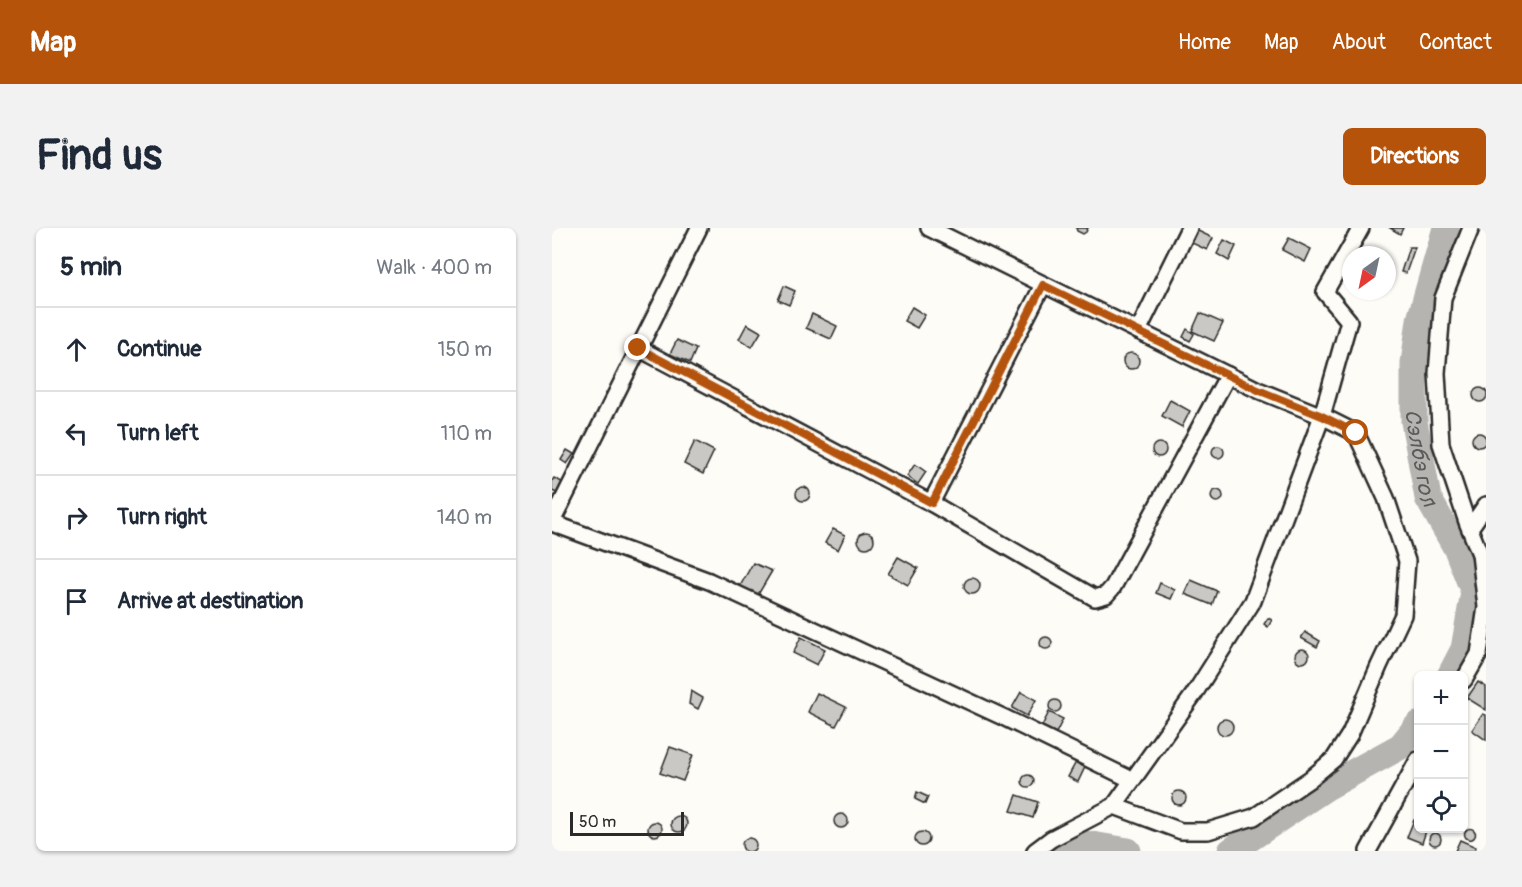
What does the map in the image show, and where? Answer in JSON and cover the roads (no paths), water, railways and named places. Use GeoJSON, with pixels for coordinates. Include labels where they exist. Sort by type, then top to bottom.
{"type":"FeatureCollection","features":[{"type":"Feature","properties":{"kind":"street"},"geometry":{"type":"LineString","coordinates":[[699,228],[552,523],[709,581],[994,713],[1132,780]]}},
{"type":"Feature","properties":{"kind":"street"},"geometry":{"type":"LineString","coordinates":[[928,228],[1258,390],[1322,416],[1356,433],[1386,498],[1407,561],[1403,615],[1350,734],[1335,759],[1254,817],[1209,831],[1181,831],[1114,806]]}},
{"type":"Feature","properties":{"kind":"street"},"geometry":{"type":"LineString","coordinates":[[1138,331],[1189,228]]}},
{"type":"Feature","properties":{"kind":"street"},"geometry":{"type":"LineString","coordinates":[[1035,851],[1051,839],[1114,806],[1194,694],[1253,601],[1322,416],[1349,321],[1324,292],[1361,228]]}},
{"type":"Feature","properties":{"kind":"street"},"geometry":{"type":"LineString","coordinates":[[1468,673],[1479,654],[1486,607],[1480,554],[1441,444],[1437,373],[1443,298],[1471,228]]}},
{"type":"Feature","properties":{"kind":"street"},"geometry":{"type":"LineString","coordinates":[[932,503],[1043,285]]}},
{"type":"Feature","properties":{"kind":"street"},"geometry":{"type":"LineString","coordinates":[[638,348],[932,503],[1095,598],[1106,595],[1113,587],[1228,375]]}},
{"type":"Feature","properties":{"kind":"street"},"geometry":{"type":"LineString","coordinates":[[1470,528],[1486,505]]}},
{"type":"Feature","properties":{"kind":"street"},"geometry":{"type":"LineString","coordinates":[[1368,851],[1414,769]]}},
{"type":"Feature","properties":{"kind":"waterway","name":"Сэлбэ гол"},"geometry":{"type":"LineString","coordinates":[[1446,228],[1420,320],[1414,363],[1414,421],[1428,498],[1457,549],[1474,592],[1464,649],[1453,671]]}},
{"type":"Feature","properties":{"kind":"waterway","name":"Сэлбэ гол"},"geometry":{"type":"LineString","coordinates":[[1231,851],[1325,788],[1401,746],[1414,730]]}},
{"type":"Feature","properties":{"kind":"waterway","name":"Сэлбэ гол"},"geometry":{"type":"LineString","coordinates":[[1058,851],[1074,842],[1128,851]]}}]}
